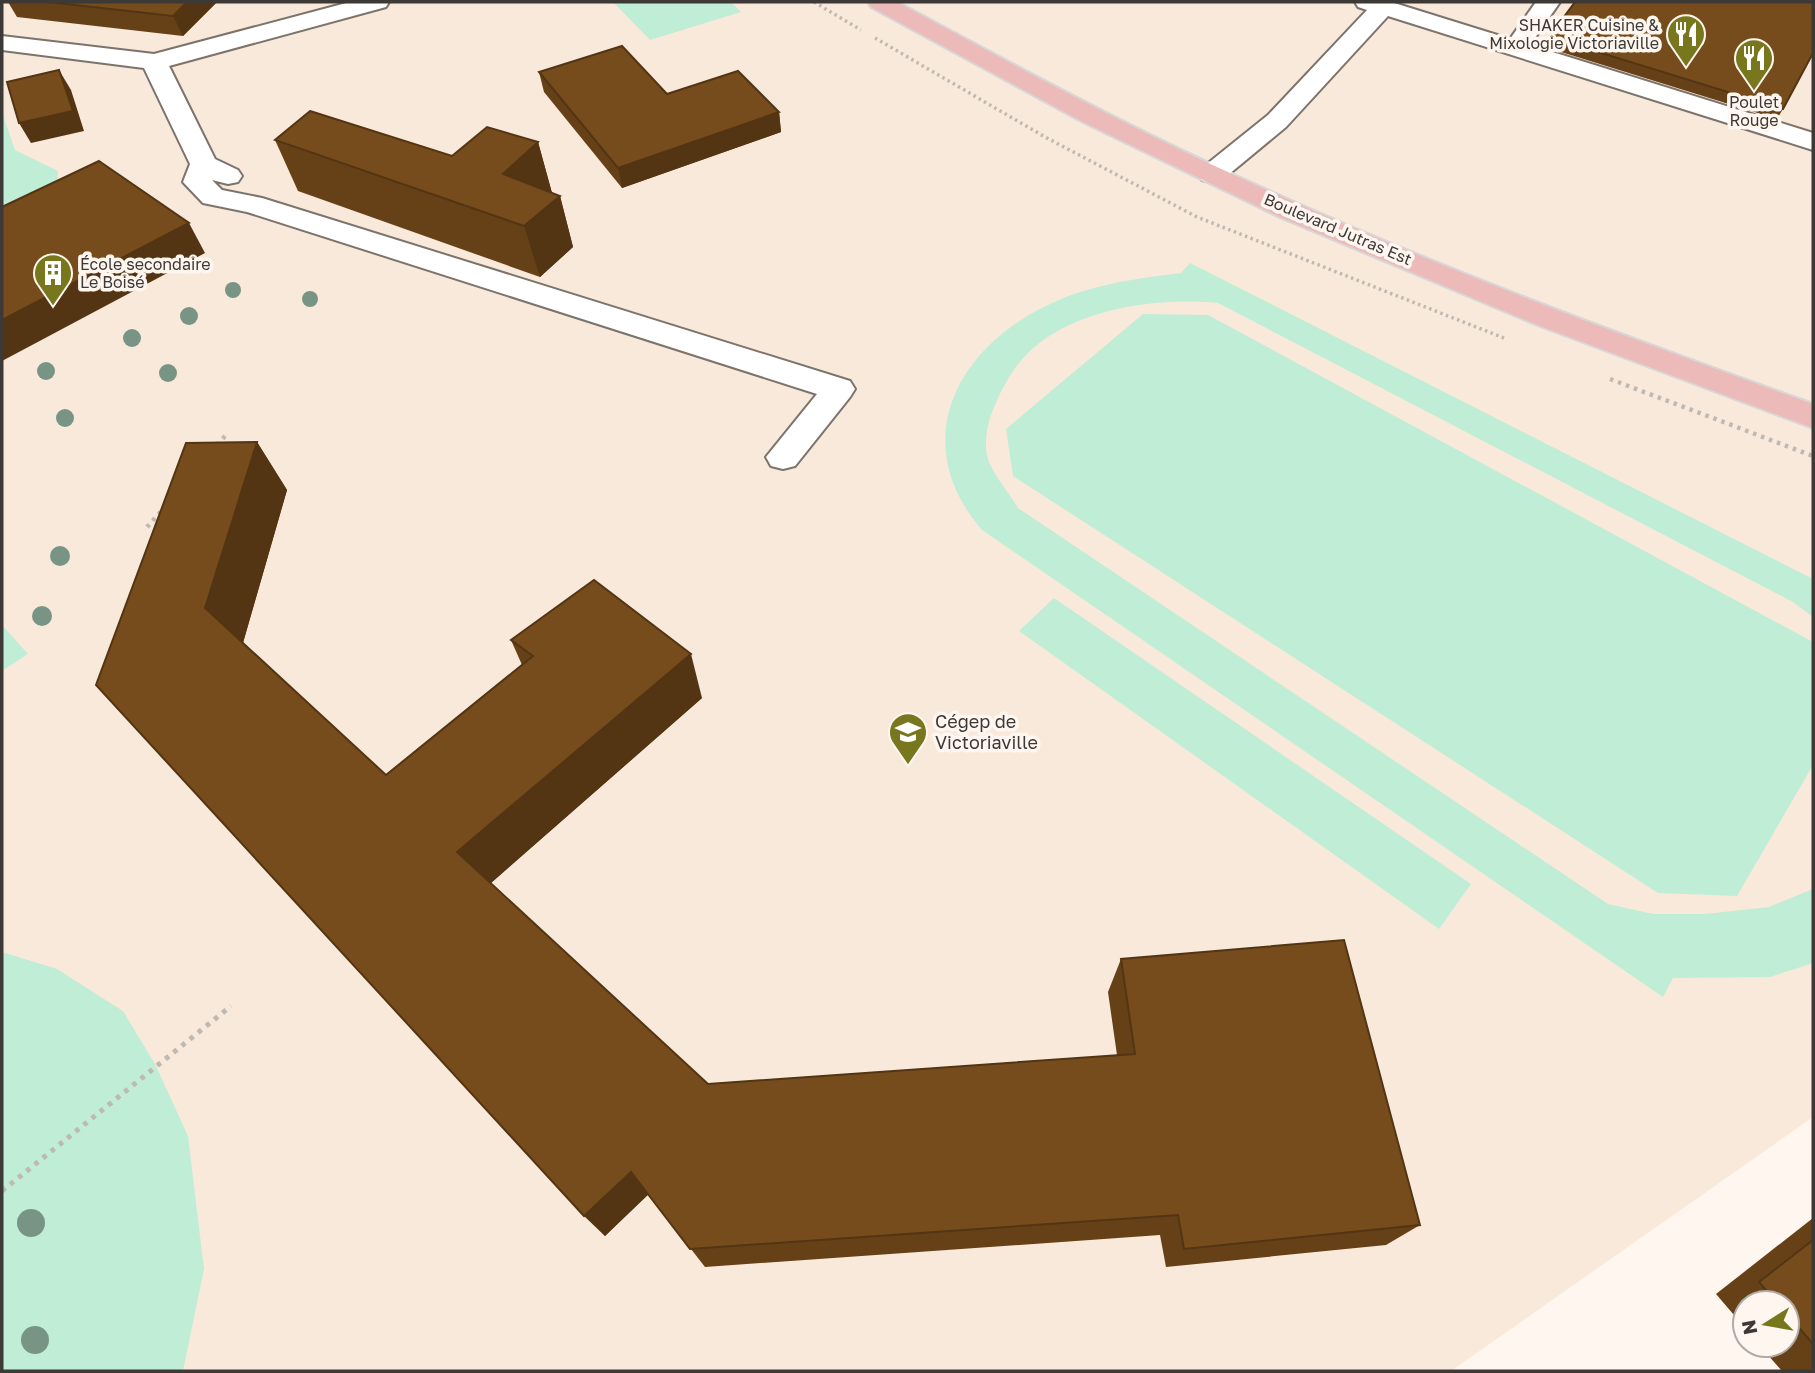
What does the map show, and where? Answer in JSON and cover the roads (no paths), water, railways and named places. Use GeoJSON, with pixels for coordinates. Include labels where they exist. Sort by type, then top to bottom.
{"type":"FeatureCollection","features":[{"type":"Feature","properties":{"kind":"main road","name":"Boulevard Jutras Est"},"geometry":{"type":"LineString","coordinates":[[880,2],[1124,133],[1359,240],[1579,330],[1813,416]]}},
{"type":"Feature","properties":{"kind":"lane"},"geometry":{"type":"LineString","coordinates":[[2,43],[154,62],[377,2]]}},
{"type":"Feature","properties":{"kind":"lane"},"geometry":{"type":"LineString","coordinates":[[1515,49],[1548,2]]}},
{"type":"Feature","properties":{"kind":"lane"},"geometry":{"type":"LineString","coordinates":[[1212,174],[1277,121],[1375,4],[1813,142]]}},
{"type":"Feature","properties":{"kind":"lane"},"geometry":{"type":"LineString","coordinates":[[154,62],[204,164],[197,182],[213,197],[252,204],[839,389],[783,457]]}},
{"type":"Feature","properties":{"kind":"place","name":"SHAKER Cuisine & Mixologie Victoriaville"},"geometry":{"type":"Point","coordinates":[1686,68]}},
{"type":"Feature","properties":{"kind":"place","name":"Poulet Rouge"},"geometry":{"type":"Point","coordinates":[1754,92]}},
{"type":"Feature","properties":{"kind":"place","name":"École secondaire Le Boisé"},"geometry":{"type":"Point","coordinates":[53,307]}},
{"type":"Feature","properties":{"kind":"place","name":"Cégep de Victoriaville"},"geometry":{"type":"Point","coordinates":[908,766]}}]}
